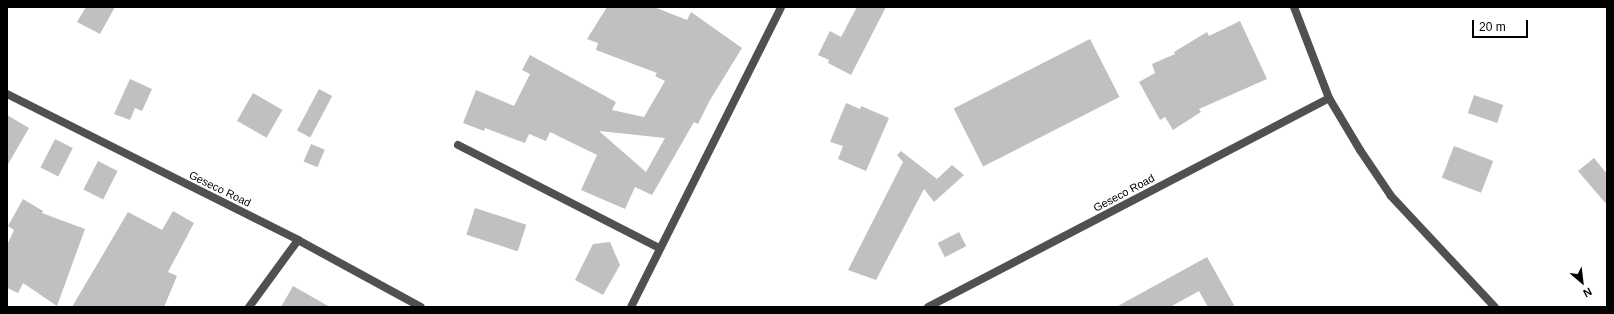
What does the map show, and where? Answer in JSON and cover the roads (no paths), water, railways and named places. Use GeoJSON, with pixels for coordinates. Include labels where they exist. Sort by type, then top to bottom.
{"type":"FeatureCollection","features":[{"type":"Feature","properties":{"kind":"street"},"geometry":{"type":"LineString","coordinates":[[631,307],[659,248],[781,7]]}},
{"type":"Feature","properties":{"kind":"street"},"geometry":{"type":"LineString","coordinates":[[1294,7],[1329,98],[1391,196],[1495,307]]}},
{"type":"Feature","properties":{"kind":"street","name":"Geseco Road"},"geometry":{"type":"LineString","coordinates":[[7,94],[298,240],[421,307]]}},
{"type":"Feature","properties":{"kind":"street","name":"Geseco Road"},"geometry":{"type":"LineString","coordinates":[[928,307],[1329,98]]}},
{"type":"Feature","properties":{"kind":"street"},"geometry":{"type":"LineString","coordinates":[[458,145],[659,248]]}},
{"type":"Feature","properties":{"kind":"street"},"geometry":{"type":"LineString","coordinates":[[249,307],[298,240]]}}]}
